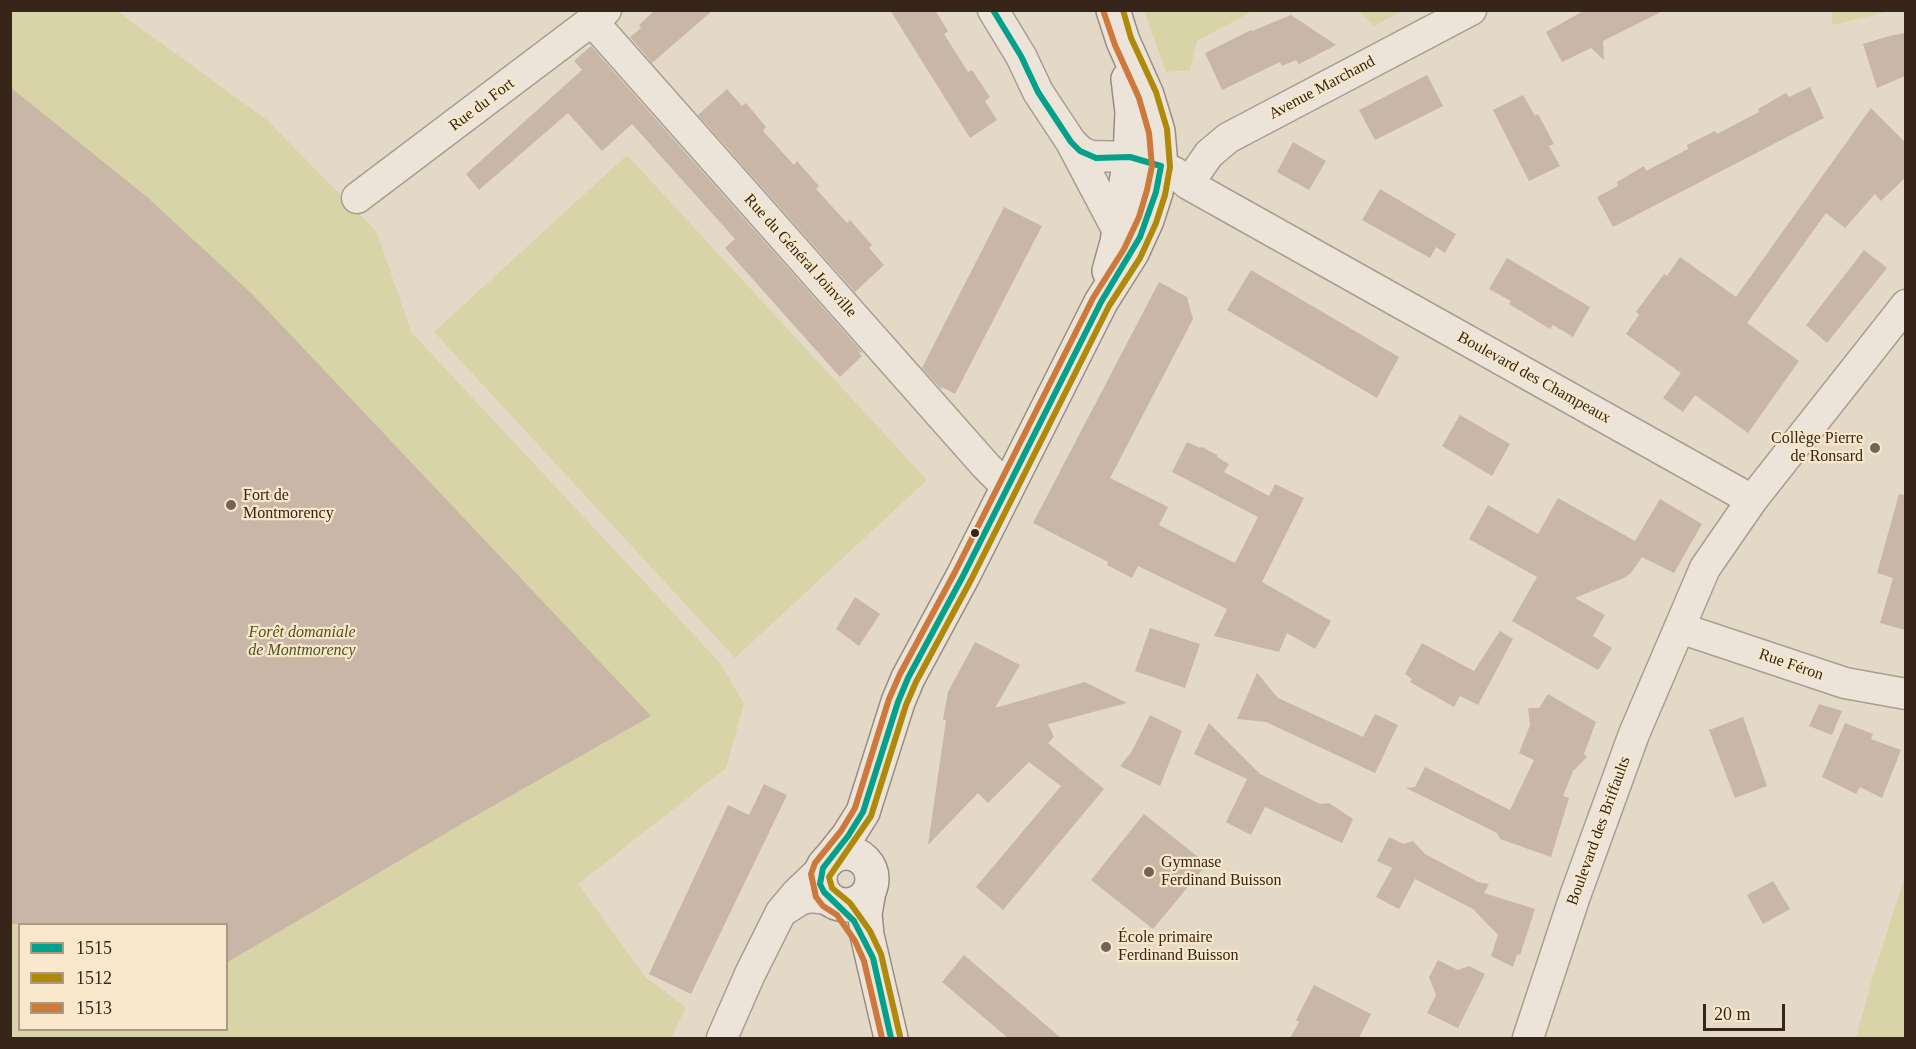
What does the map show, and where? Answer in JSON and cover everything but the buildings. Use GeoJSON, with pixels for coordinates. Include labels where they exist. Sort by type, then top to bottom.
{"type":"FeatureCollection","features":[{"type":"Feature","properties":{"kind":"main road"},"geometry":{"type":"LineString","coordinates":[[873,958],[854,921],[833,901],[820,884],[825,864],[848,836],[862,812],[908,678],[1008,488],[1101,302],[1140,237],[1153,175],[1132,112],[1118,26]]}},
{"type":"Feature","properties":{"kind":"main road"},"geometry":{"type":"LineString","coordinates":[[1101,302],[1115,253],[1118,231],[1153,175]]}},
{"type":"Feature","properties":{"kind":"main road"},"geometry":{"type":"LineString","coordinates":[[862,812],[867,877],[865,914],[891,1038]]}},
{"type":"Feature","properties":{"kind":"main road"},"geometry":{"type":"LineString","coordinates":[[825,864],[834,856],[851,854],[860,857],[867,877],[861,900],[853,904],[833,901]]}},
{"type":"Feature","properties":{"kind":"street"},"geometry":{"type":"LineString","coordinates":[[993,10],[1021,56],[1038,92],[1071,142],[1118,231]]}},
{"type":"Feature","properties":{"kind":"street","name":"Avenue Marchand"},"geometry":{"type":"LineString","coordinates":[[1153,175],[1209,154],[1228,138],[1471,10]]}},
{"type":"Feature","properties":{"kind":"street","name":"Rue du Fort"},"geometry":{"type":"LineString","coordinates":[[357,198],[599,16]]}},
{"type":"Feature","properties":{"kind":"street","name":"Rue du Général Joinville"},"geometry":{"type":"LineString","coordinates":[[599,16],[986,466],[1008,488]]}},
{"type":"Feature","properties":{"kind":"street"},"geometry":{"type":"LineString","coordinates":[[1071,142],[1080,151],[1090,156],[1153,175]]}},
{"type":"Feature","properties":{"kind":"street"},"geometry":{"type":"LineString","coordinates":[[1086,171],[1105,183],[1153,175]]}},
{"type":"Feature","properties":{"kind":"street","name":"Boulevard des Champeaux"},"geometry":{"type":"LineString","coordinates":[[1153,175],[1758,491]]}},
{"type":"Feature","properties":{"kind":"street"},"geometry":{"type":"LineString","coordinates":[[1680,628],[1705,568],[1758,491],[1905,305]]}},
{"type":"Feature","properties":{"kind":"street","name":"Rue Féron"},"geometry":{"type":"LineString","coordinates":[[1680,628],[1845,683],[1905,694]]}},
{"type":"Feature","properties":{"kind":"street","name":"Boulevard des Briffaults"},"geometry":{"type":"LineString","coordinates":[[1527,1038],[1575,896],[1634,734],[1680,628]]}},
{"type":"Feature","properties":{"kind":"street"},"geometry":{"type":"LineString","coordinates":[[722,1038],[772,927],[781,912],[825,864]]}},
{"type":"Feature","properties":{"kind":"street"},"geometry":{"type":"LineString","coordinates":[[781,912],[800,900],[810,897],[833,901]]}},
{"type":"Feature","properties":{"kind":"green space"},"geometry":{"type":"Polygon","coordinates":[[[1144,10],[1253,11],[1197,41],[1190,70],[1166,72],[1144,10]]]}},
{"type":"Feature","properties":{"kind":"green space"},"geometry":{"type":"Polygon","coordinates":[[[1832,10],[1890,11],[1832,25],[1832,10]]]}},
{"type":"Feature","properties":{"kind":"green space","name":"Forêt domaniale de Montmorency"},"geometry":{"type":"Polygon","coordinates":[[[10,11],[117,11],[267,120],[377,232],[411,332],[720,663],[744,704],[726,768],[578,884],[646,978],[686,1007],[671,1038],[11,1038],[10,11]]]}},
{"type":"Feature","properties":{"kind":"green space"},"geometry":{"type":"Polygon","coordinates":[[[1359,11],[1402,11],[1374,26],[1359,11]]]}},
{"type":"Feature","properties":{"kind":"green space"},"geometry":{"type":"Polygon","coordinates":[[[627,155],[927,480],[735,658],[434,332],[627,155]]]}},
{"type":"Feature","properties":{"kind":"green space"},"geometry":{"type":"Polygon","coordinates":[[[1905,876],[1905,1038],[1856,1038],[1872,979],[1905,876]]]}},
{"type":"Feature","properties":{"kind":"transit line","name":"1515"},"geometry":{"type":"LineString","coordinates":[[891,1038],[873,958],[854,921],[824,892],[820,884],[823,868],[863,812],[898,702],[908,678],[963,576],[1101,302],[1140,237],[1156,192],[1161,166],[1130,157],[1096,158],[1080,151],[1071,142],[1038,92],[1021,56],[993,10]]}},
{"type":"Feature","properties":{"kind":"transit line","name":"1512"},"geometry":{"type":"LineString","coordinates":[[900,1036],[881,954],[870,931],[850,903],[832,888],[829,877],[871,816],[906,705],[916,682],[971,580],[1109,306],[1140,258],[1156,223],[1165,195],[1170,167],[1167,129],[1156,92],[1131,38],[1123,10]]}},
{"type":"Feature","properties":{"kind":"transit line","name":"1513"},"geometry":{"type":"LineString","coordinates":[[882,1038],[864,961],[855,941],[837,915],[823,906],[816,897],[811,874],[815,863],[841,831],[855,808],[889,699],[900,674],[955,572],[1093,298],[1124,249],[1139,217],[1152,166],[1149,133],[1139,98],[1115,45],[1104,13]]}},
{"type":"Feature","properties":{"kind":"place","name":"Collège Pierre de Ronsard"},"geometry":{"type":"Point","coordinates":[1875,448]}},
{"type":"Feature","properties":{"kind":"place","name":"Fort de Montmorency"},"geometry":{"type":"Point","coordinates":[231,505]}},
{"type":"Feature","properties":{"kind":"place","name":"Gymnase Ferdinand Buisson"},"geometry":{"type":"Point","coordinates":[1149,872]}},
{"type":"Feature","properties":{"kind":"place","name":"École primaire Ferdinand Buisson"},"geometry":{"type":"Point","coordinates":[1106,947]}}]}
